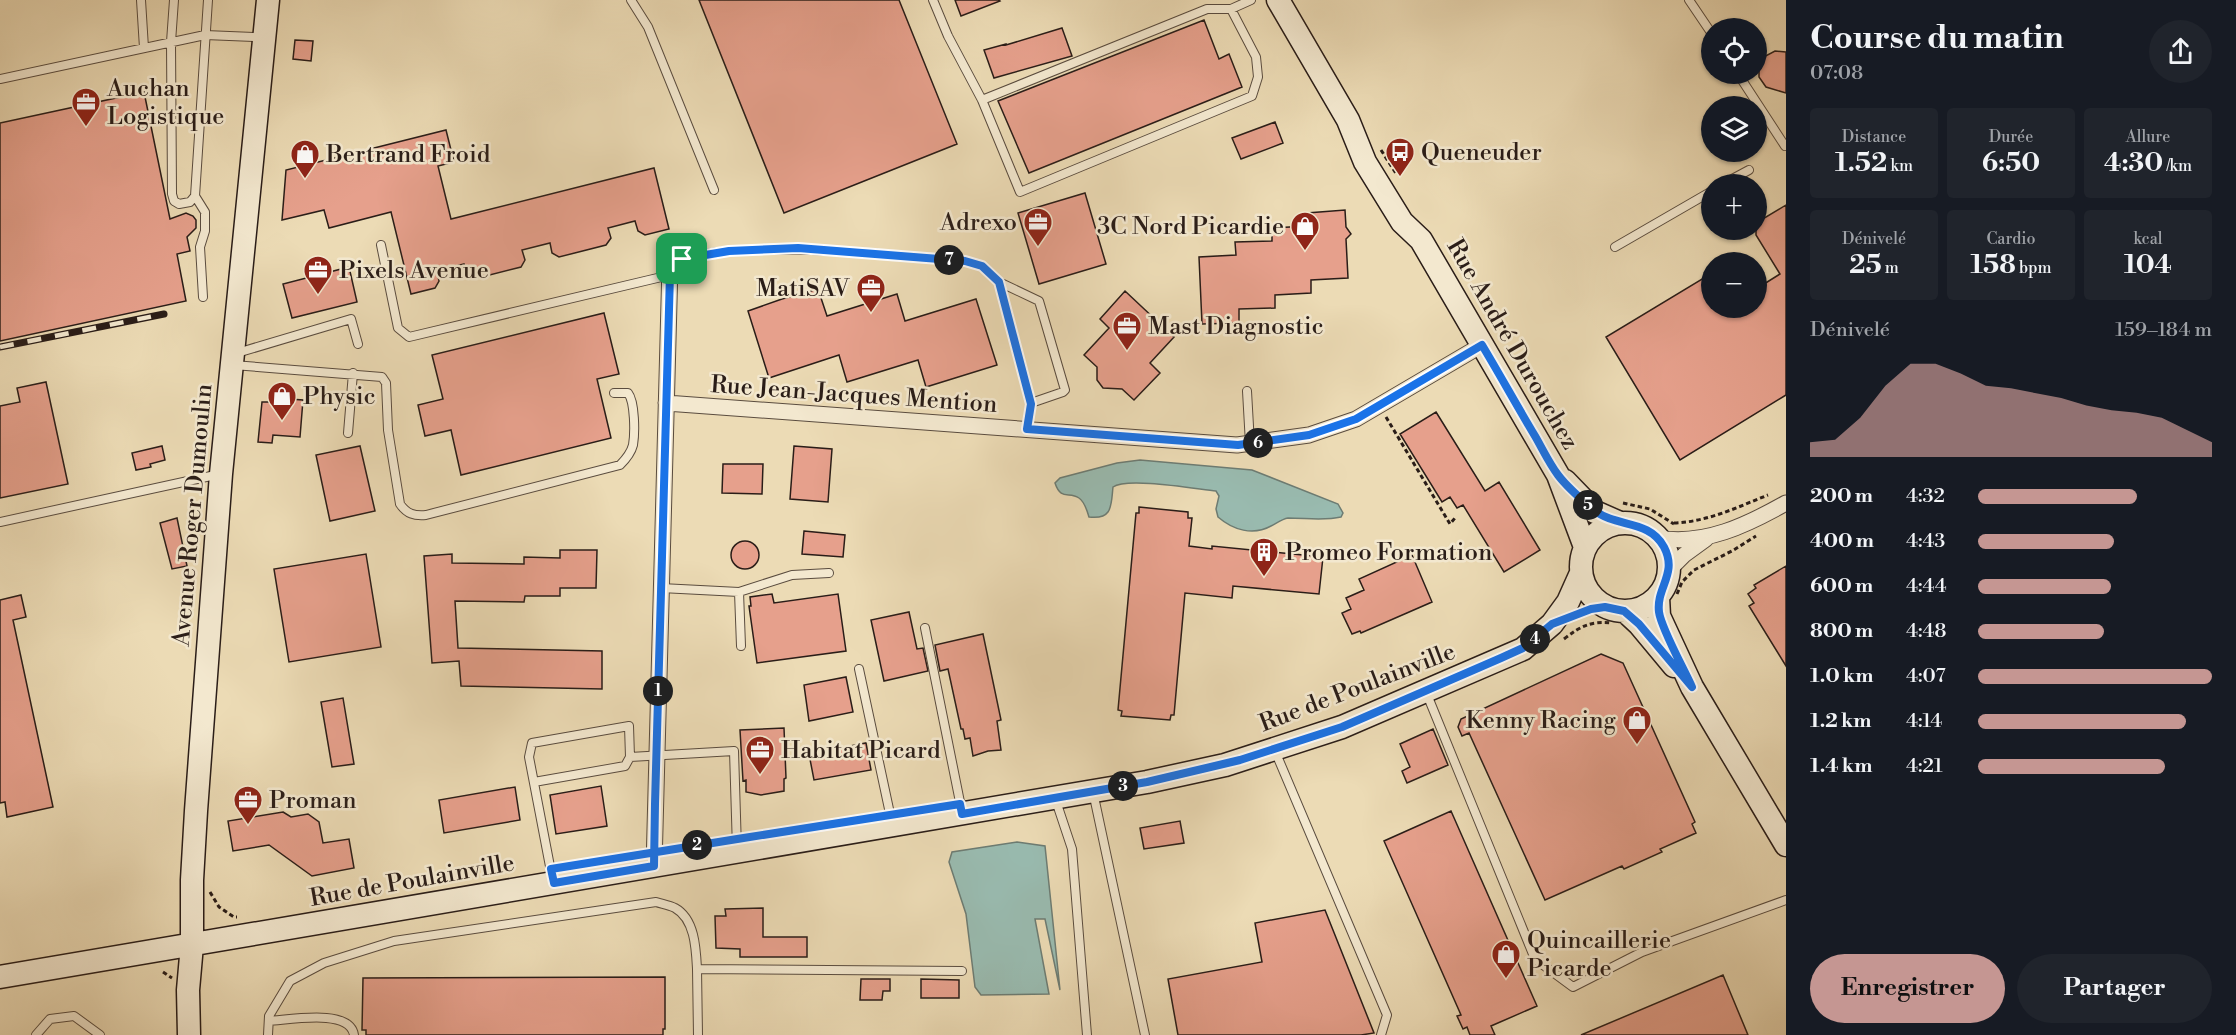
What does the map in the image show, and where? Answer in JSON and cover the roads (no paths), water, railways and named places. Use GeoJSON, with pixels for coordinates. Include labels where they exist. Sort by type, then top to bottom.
{"type":"FeatureCollection","features":[{"type":"Feature","properties":{"kind":"main road","name":"Avenue Roger Dumoulin"},"geometry":{"type":"LineString","coordinates":[[189,1035],[192,880],[221,474],[268,0]]}},
{"type":"Feature","properties":{"kind":"main road","name":"Rue André Durouchez"},"geometry":{"type":"LineString","coordinates":[[1278,0],[1348,120],[1380,155],[1414,215],[1420,240],[1558,475],[1585,547]]}},
{"type":"Feature","properties":{"kind":"main road","name":"Rue André Durouchez"},"geometry":{"type":"LineString","coordinates":[[1558,475],[1595,512],[1619,513]]}},
{"type":"Feature","properties":{"kind":"main road"},"geometry":{"type":"LineString","coordinates":[[1615,609],[1637,610],[1648,604],[1658,597],[1680,572],[1668,559],[1658,538],[1619,513],[1606,527],[1594,535],[1585,547],[1581,573],[1585,587],[1593,598],[1639,624],[1692,687]]}},
{"type":"Feature","properties":{"kind":"main road","name":"Rue de Poulainville"},"geometry":{"type":"LineString","coordinates":[[0,977],[1147,782],[1225,765],[1342,727],[1523,648],[1552,624],[1568,602],[1581,573]]}},
{"type":"Feature","properties":{"kind":"main road"},"geometry":{"type":"LineString","coordinates":[[1658,597],[1659,616],[1692,687],[1786,845]]}},
{"type":"Feature","properties":{"kind":"main road","name":"Rue de Poulainville"},"geometry":{"type":"LineString","coordinates":[[1552,624],[1591,609],[1615,609]]}},
{"type":"Feature","properties":{"kind":"street"},"geometry":{"type":"LineString","coordinates":[[654,866],[670,270]]}},
{"type":"Feature","properties":{"kind":"street","name":"Rue Jean-Jacques Mention"},"geometry":{"type":"LineString","coordinates":[[666,403],[1238,445],[1309,435],[1356,419],[1482,345]]}},
{"type":"Feature","properties":{"kind":"street"},"geometry":{"type":"LineString","coordinates":[[1658,538],[1681,541],[1708,538],[1761,518],[1786,503]]}},
{"type":"Feature","properties":{"kind":"street"},"geometry":{"type":"LineString","coordinates":[[1680,572],[1684,555],[1708,538]]}},
{"type":"Feature","properties":{"kind":"lane"},"geometry":{"type":"LineString","coordinates":[[141,0],[144,48]]}},
{"type":"Feature","properties":{"kind":"lane"},"geometry":{"type":"LineString","coordinates":[[174,0],[171,42],[172,194],[174,201],[179,204],[190,202],[195,196]]}},
{"type":"Feature","properties":{"kind":"lane"},"geometry":{"type":"LineString","coordinates":[[203,297],[200,247],[205,231],[205,212],[195,196],[208,0]]}},
{"type":"Feature","properties":{"kind":"lane"},"geometry":{"type":"LineString","coordinates":[[631,0],[648,27],[714,190]]}},
{"type":"Feature","properties":{"kind":"lane"},"geometry":{"type":"LineString","coordinates":[[933,0],[948,36],[982,100],[1020,192],[1252,96],[1258,77],[1256,57],[1231,9]]}},
{"type":"Feature","properties":{"kind":"lane"},"geometry":{"type":"LineString","coordinates":[[982,100],[1207,9],[1231,9],[1251,0]]}},
{"type":"Feature","properties":{"kind":"lane"},"geometry":{"type":"LineString","coordinates":[[1689,0],[1701,18]]}},
{"type":"Feature","properties":{"kind":"lane"},"geometry":{"type":"LineString","coordinates":[[0,80],[205,35],[254,36],[264,39]]}},
{"type":"Feature","properties":{"kind":"lane"},"geometry":{"type":"LineString","coordinates":[[1745,84],[1785,146]]}},
{"type":"Feature","properties":{"kind":"lane"},"geometry":{"type":"LineString","coordinates":[[1742,174],[1749,170]]}},
{"type":"Feature","properties":{"kind":"lane"},"geometry":{"type":"LineString","coordinates":[[1615,247],[1701,197]]}},
{"type":"Feature","properties":{"kind":"lane"},"geometry":{"type":"LineString","coordinates":[[381,245],[398,328],[409,337],[670,270],[682,259],[729,251],[798,248],[965,261],[982,266],[999,282],[1039,301],[1065,390],[1031,404]]}},
{"type":"Feature","properties":{"kind":"lane"},"geometry":{"type":"LineString","coordinates":[[999,282],[1031,404],[1027,429]]}},
{"type":"Feature","properties":{"kind":"lane"},"geometry":{"type":"LineString","coordinates":[[232,360],[351,319],[358,344]]}},
{"type":"Feature","properties":{"kind":"lane"},"geometry":{"type":"LineString","coordinates":[[232,360],[382,377],[386,383],[388,430],[400,504],[405,512],[414,516],[426,515],[620,465],[633,446],[633,405],[628,393],[614,393]]}},
{"type":"Feature","properties":{"kind":"lane"},"geometry":{"type":"LineString","coordinates":[[348,433],[353,373]]}},
{"type":"Feature","properties":{"kind":"lane"},"geometry":{"type":"LineString","coordinates":[[1247,391],[1250,444]]}},
{"type":"Feature","properties":{"kind":"lane"},"geometry":{"type":"LineString","coordinates":[[0,522],[221,474]]}},
{"type":"Feature","properties":{"kind":"lane"},"geometry":{"type":"LineString","coordinates":[[661,588],[740,592],[792,575],[829,573]]}},
{"type":"Feature","properties":{"kind":"lane"},"geometry":{"type":"LineString","coordinates":[[740,592],[741,646]]}},
{"type":"Feature","properties":{"kind":"lane"},"geometry":{"type":"LineString","coordinates":[[925,628],[962,814]]}},
{"type":"Feature","properties":{"kind":"lane"},"geometry":{"type":"LineString","coordinates":[[859,669],[892,826]]}},
{"type":"Feature","properties":{"kind":"lane"},"geometry":{"type":"LineString","coordinates":[[1425,690],[1535,959],[1573,987],[1642,952],[1786,900]]}},
{"type":"Feature","properties":{"kind":"lane"},"geometry":{"type":"LineString","coordinates":[[534,782],[625,766],[630,757],[630,726],[532,743],[529,757],[554,883]]}},
{"type":"Feature","properties":{"kind":"lane"},"geometry":{"type":"LineString","coordinates":[[1274,749],[1387,1015],[1381,1035]]}},
{"type":"Feature","properties":{"kind":"lane"},"geometry":{"type":"LineString","coordinates":[[630,757],[734,751],[737,852]]}},
{"type":"Feature","properties":{"kind":"lane"},"geometry":{"type":"LineString","coordinates":[[1093,791],[1145,1035]]}},
{"type":"Feature","properties":{"kind":"lane"},"geometry":{"type":"LineString","coordinates":[[1054,797],[1071,849],[1087,1035]]}},
{"type":"Feature","properties":{"kind":"lane"},"geometry":{"type":"LineString","coordinates":[[268,1035],[269,1016],[290,981],[324,963],[394,941],[656,902],[676,908],[690,922],[697,952],[698,1035]]}},
{"type":"Feature","properties":{"kind":"lane"},"geometry":{"type":"LineString","coordinates":[[697,969],[962,971]]}},
{"type":"Feature","properties":{"kind":"lane"},"geometry":{"type":"LineString","coordinates":[[36,1035],[50,1019],[74,1016],[100,1035]]}},
{"type":"Feature","properties":{"kind":"lane"},"geometry":{"type":"LineString","coordinates":[[269,1021],[336,1018],[348,1022],[354,1035]]}},
{"type":"Feature","properties":{"kind":"water"},"geometry":{"type":"Polygon","coordinates":[[[1140,460],[1252,470],[1338,504],[1343,513],[1341,517],[1328,519],[1288,518],[1264,529],[1250,531],[1230,525],[1218,517],[1216,509],[1219,496],[1216,491],[1162,484],[1132,483],[1113,487],[1111,505],[1107,514],[1089,517],[1081,500],[1075,496],[1063,494],[1057,489],[1055,483],[1060,478],[1117,463],[1140,460]]]}},
{"type":"Feature","properties":{"kind":"water"},"geometry":{"type":"Polygon","coordinates":[[[1017,842],[1045,846],[1060,990],[1045,919],[1035,919],[1049,994],[981,995],[975,987],[966,914],[949,862],[952,852],[1017,842]]]}},
{"type":"Feature","properties":{"kind":"railway"},"geometry":{"type":"LineString","coordinates":[[0,347],[164,314]]}},
{"type":"Feature","properties":{"kind":"place","name":"Auchan Logistique"},"geometry":{"type":"Point","coordinates":[86,128]}},
{"type":"Feature","properties":{"kind":"place","name":"Queneuder"},"geometry":{"type":"Point","coordinates":[1400,178]}},
{"type":"Feature","properties":{"kind":"place","name":"Bertrand Froid"},"geometry":{"type":"Point","coordinates":[305,180]}},
{"type":"Feature","properties":{"kind":"place","name":"Adrexo"},"geometry":{"type":"Point","coordinates":[1038,248]}},
{"type":"Feature","properties":{"kind":"place","name":"3C Nord Picardie"},"geometry":{"type":"Point","coordinates":[1305,252]}},
{"type":"Feature","properties":{"kind":"place","name":"Pixels Avenue"},"geometry":{"type":"Point","coordinates":[318,296]}},
{"type":"Feature","properties":{"kind":"place","name":"MatiSAV"},"geometry":{"type":"Point","coordinates":[871,314]}},
{"type":"Feature","properties":{"kind":"place","name":"Mast Diagnostic"},"geometry":{"type":"Point","coordinates":[1127,352]}},
{"type":"Feature","properties":{"kind":"place","name":"Physic"},"geometry":{"type":"Point","coordinates":[282,422]}},
{"type":"Feature","properties":{"kind":"place","name":"Promeo Formation"},"geometry":{"type":"Point","coordinates":[1264,578]}},
{"type":"Feature","properties":{"kind":"place","name":"Kenny Racing"},"geometry":{"type":"Point","coordinates":[1637,746]}},
{"type":"Feature","properties":{"kind":"place","name":"Habitat Picard"},"geometry":{"type":"Point","coordinates":[760,776]}},
{"type":"Feature","properties":{"kind":"place","name":"Proman"},"geometry":{"type":"Point","coordinates":[248,826]}},
{"type":"Feature","properties":{"kind":"place","name":"Quincaillerie Picarde"},"geometry":{"type":"Point","coordinates":[1506,980]}}]}
